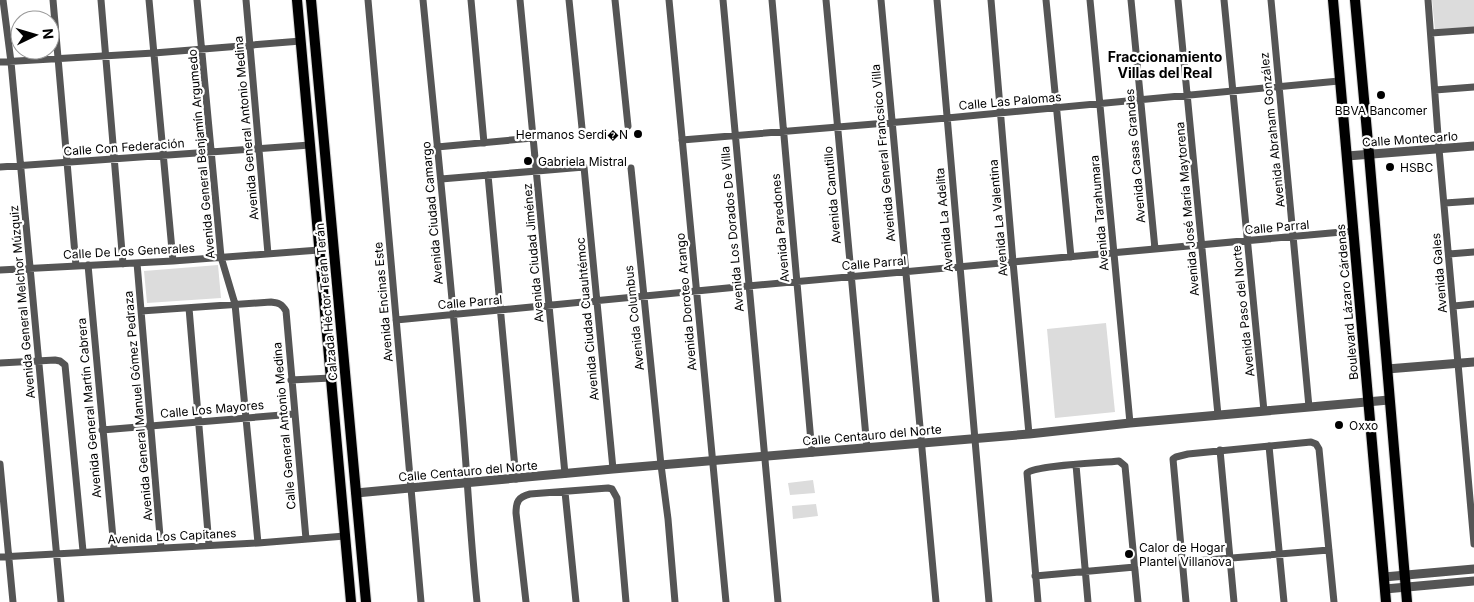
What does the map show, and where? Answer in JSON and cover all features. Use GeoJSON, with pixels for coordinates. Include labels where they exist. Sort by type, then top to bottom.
{"type":"FeatureCollection","features":[{"type":"Feature","properties":{"kind":"main road","name":"Calzada Héctor Terán Terán"},"geometry":{"type":"LineString","coordinates":[[297,0],[351,602]]}},
{"type":"Feature","properties":{"kind":"main road","name":"Calzada Héctor Terán Terán"},"geometry":{"type":"LineString","coordinates":[[311,0],[366,602]]}},
{"type":"Feature","properties":{"kind":"main road","name":"Boulevard Lázaro Cárdenas"},"geometry":{"type":"LineString","coordinates":[[1333,0],[1386,602]]}},
{"type":"Feature","properties":{"kind":"main road"},"geometry":{"type":"LineString","coordinates":[[1355,0],[1407,602]]}},
{"type":"Feature","properties":{"kind":"main road"},"geometry":{"type":"LineString","coordinates":[[310,145],[316,148],[318,152],[324,184],[328,192]]}},
{"type":"Feature","properties":{"kind":"main road"},"geometry":{"type":"LineString","coordinates":[[335,421],[340,438],[344,474],[349,488],[356,493]]}},
{"type":"Feature","properties":{"kind":"main road"},"geometry":{"type":"LineString","coordinates":[[345,536],[350,539],[355,547],[361,602]]}},
{"type":"Feature","properties":{"kind":"street","name":"Avenida General Melchor Múzquiz"},"geometry":{"type":"LineString","coordinates":[[3,0],[11,62],[61,602]]}},
{"type":"Feature","properties":{"kind":"street"},"geometry":{"type":"LineString","coordinates":[[101,0],[123,264]]}},
{"type":"Feature","properties":{"kind":"street"},"geometry":{"type":"LineString","coordinates":[[149,0],[173,261]]}},
{"type":"Feature","properties":{"kind":"street","name":"Avenida General Benjamín Argumedo"},"geometry":{"type":"LineString","coordinates":[[197,0],[221,257],[235,304],[258,543]]}},
{"type":"Feature","properties":{"kind":"street","name":"Avenida General Antonio Medina"},"geometry":{"type":"LineString","coordinates":[[246,0],[268,254]]}},
{"type":"Feature","properties":{"kind":"street","name":"Avenida Encinas Este"},"geometry":{"type":"LineString","coordinates":[[368,0],[421,602]]}},
{"type":"Feature","properties":{"kind":"street","name":"Avenida Ciudad Camargo"},"geometry":{"type":"LineString","coordinates":[[423,0],[468,483],[468,513],[476,602]]}},
{"type":"Feature","properties":{"kind":"street"},"geometry":{"type":"LineString","coordinates":[[471,0],[484,143]]}},
{"type":"Feature","properties":{"kind":"street","name":"Avenida Ciudad Jiménez"},"geometry":{"type":"LineString","coordinates":[[520,0],[565,474]]}},
{"type":"Feature","properties":{"kind":"street"},"geometry":{"type":"LineString","coordinates":[[569,0],[582,128]]}},
{"type":"Feature","properties":{"kind":"street"},"geometry":{"type":"LineString","coordinates":[[616,0],[628,126]]}},
{"type":"Feature","properties":{"kind":"street","name":"Avenida Doroteo Arango"},"geometry":{"type":"LineString","coordinates":[[669,0],[726,602]]}},
{"type":"Feature","properties":{"kind":"street","name":"Avenida Los Dorados De Villa"},"geometry":{"type":"LineString","coordinates":[[723,0],[778,602]]}},
{"type":"Feature","properties":{"kind":"street","name":"Avenida Paredones"},"geometry":{"type":"LineString","coordinates":[[772,0],[812,453]]}},
{"type":"Feature","properties":{"kind":"street","name":"Avenida Canutillo"},"geometry":{"type":"LineString","coordinates":[[826,0],[866,448]]}},
{"type":"Feature","properties":{"kind":"street","name":"Avenida General Francsico Villa"},"geometry":{"type":"LineString","coordinates":[[881,0],[936,602]]}},
{"type":"Feature","properties":{"kind":"street","name":"Avenida La Adelita"},"geometry":{"type":"LineString","coordinates":[[937,0],[989,602]]}},
{"type":"Feature","properties":{"kind":"street","name":"Avenida La Valentina"},"geometry":{"type":"LineString","coordinates":[[991,0],[1013,262],[1030,434]]}},
{"type":"Feature","properties":{"kind":"street"},"geometry":{"type":"LineString","coordinates":[[1046,0],[1071,257]]}},
{"type":"Feature","properties":{"kind":"street","name":"Avenida Tarahumara"},"geometry":{"type":"LineString","coordinates":[[1090,0],[1130,423]]}},
{"type":"Feature","properties":{"kind":"street","name":"Avenida Casas Grandes"},"geometry":{"type":"LineString","coordinates":[[1132,0],[1155,249]]}},
{"type":"Feature","properties":{"kind":"street","name":"Avenida José María Maytorena"},"geometry":{"type":"LineString","coordinates":[[1178,0],[1218,415]]}},
{"type":"Feature","properties":{"kind":"street","name":"Avenida Paso del Norte"},"geometry":{"type":"LineString","coordinates":[[1224,0],[1264,411]]}},
{"type":"Feature","properties":{"kind":"street","name":"Avenida Abraham González"},"geometry":{"type":"LineString","coordinates":[[1271,0],[1294,236],[1308,407]]}},
{"type":"Feature","properties":{"kind":"street","name":"Avenida Gales"},"geometry":{"type":"LineString","coordinates":[[1428,0],[1439,149],[1474,544]]}},
{"type":"Feature","properties":{"kind":"street"},"geometry":{"type":"LineString","coordinates":[[1431,34],[1474,30]]}},
{"type":"Feature","properties":{"kind":"street"},"geometry":{"type":"LineString","coordinates":[[60,58],[154,53],[301,41]]}},
{"type":"Feature","properties":{"kind":"street"},"geometry":{"type":"LineString","coordinates":[[0,62],[34,60]]}},
{"type":"Feature","properties":{"kind":"street"},"geometry":{"type":"LineString","coordinates":[[58,60],[76,266]]}},
{"type":"Feature","properties":{"kind":"street","name":"Calle Las Palomas"},"geometry":{"type":"LineString","coordinates":[[682,140],[783,133],[1340,81]]}},
{"type":"Feature","properties":{"kind":"street"},"geometry":{"type":"LineString","coordinates":[[1436,90],[1474,87]]}},
{"type":"Feature","properties":{"kind":"street"},"geometry":{"type":"LineString","coordinates":[[437,147],[533,138]]}},
{"type":"Feature","properties":{"kind":"street","name":"Calle Con Federación"},"geometry":{"type":"LineString","coordinates":[[0,167],[310,145]]}},
{"type":"Feature","properties":{"kind":"street","name":"Calle Montecarlo"},"geometry":{"type":"LineString","coordinates":[[1347,156],[1474,146]]}},
{"type":"Feature","properties":{"kind":"street","name":"Avenida Ciudad Cuauhtémoc"},"geometry":{"type":"LineString","coordinates":[[536,171],[584,167],[612,469]]}},
{"type":"Feature","properties":{"kind":"street","name":"Avenida Columbus"},"geometry":{"type":"LineString","coordinates":[[631,168],[675,602]]}},
{"type":"Feature","properties":{"kind":"street"},"geometry":{"type":"LineString","coordinates":[[440,179],[536,171]]}},
{"type":"Feature","properties":{"kind":"street"},"geometry":{"type":"LineString","coordinates":[[488,175],[516,479]]}},
{"type":"Feature","properties":{"kind":"street"},"geometry":{"type":"LineString","coordinates":[[1445,203],[1474,201]]}},
{"type":"Feature","properties":{"kind":"street","name":"Calle Parral"},"geometry":{"type":"LineString","coordinates":[[396,320],[1353,231]]}},
{"type":"Feature","properties":{"kind":"street","name":"Calle De Los Generales"},"geometry":{"type":"LineString","coordinates":[[0,270],[173,261],[319,250]]}},
{"type":"Feature","properties":{"kind":"street"},"geometry":{"type":"LineString","coordinates":[[1449,254],[1474,252]]}},
{"type":"Feature","properties":{"kind":"street","name":"Avenida General Manuel Gómez Pedraza"},"geometry":{"type":"LineString","coordinates":[[137,263],[162,548]]}},
{"type":"Feature","properties":{"kind":"street","name":"Avenida General Martín Cabrera"},"geometry":{"type":"LineString","coordinates":[[88,266],[114,550]]}},
{"type":"Feature","properties":{"kind":"street","name":"Calle General Antonio Medina"},"geometry":{"type":"LineString","coordinates":[[235,304],[276,302],[286,310],[306,539]]}},
{"type":"Feature","properties":{"kind":"street"},"geometry":{"type":"LineString","coordinates":[[141,311],[235,304]]}},
{"type":"Feature","properties":{"kind":"street"},"geometry":{"type":"LineString","coordinates":[[1454,306],[1474,304]]}},
{"type":"Feature","properties":{"kind":"street"},"geometry":{"type":"LineString","coordinates":[[189,308],[209,546]]}},
{"type":"Feature","properties":{"kind":"street"},"geometry":{"type":"LineString","coordinates":[[0,363],[60,361],[65,365],[83,551]]}},
{"type":"Feature","properties":{"kind":"street"},"geometry":{"type":"LineString","coordinates":[[1387,369],[1474,362]]}},
{"type":"Feature","properties":{"kind":"street"},"geometry":{"type":"LineString","coordinates":[[291,380],[331,378]]}},
{"type":"Feature","properties":{"kind":"street","name":"Calle Centauro del Norte"},"geometry":{"type":"LineString","coordinates":[[356,493],[612,469],[1030,434],[1130,423],[1389,400]]}},
{"type":"Feature","properties":{"kind":"street","name":"Calle Los Mayores"},"geometry":{"type":"LineString","coordinates":[[102,430],[294,414]]}},
{"type":"Feature","properties":{"kind":"street"},"geometry":{"type":"LineString","coordinates":[[1186,602],[1172,465],[1173,459],[1220,450],[1314,442],[1320,452],[1334,602]]}},
{"type":"Feature","properties":{"kind":"street"},"geometry":{"type":"LineString","coordinates":[[1269,446],[1284,602]]}},
{"type":"Feature","properties":{"kind":"street"},"geometry":{"type":"LineString","coordinates":[[1220,450],[1234,602]]}},
{"type":"Feature","properties":{"kind":"street"},"geometry":{"type":"LineString","coordinates":[[1038,602],[1027,473],[1035,469],[1119,461],[1125,466],[1138,602]]}},
{"type":"Feature","properties":{"kind":"street"},"geometry":{"type":"LineString","coordinates":[[0,464],[13,602]]}},
{"type":"Feature","properties":{"kind":"street"},"geometry":{"type":"LineString","coordinates":[[1076,465],[1088,602]]}},
{"type":"Feature","properties":{"kind":"street"},"geometry":{"type":"LineString","coordinates":[[526,602],[516,513],[519,498],[530,494],[608,488],[615,492],[616,498],[626,602]]}},
{"type":"Feature","properties":{"kind":"street"},"geometry":{"type":"LineString","coordinates":[[565,492],[576,602]]}},
{"type":"Feature","properties":{"kind":"street","name":"Avenida Los Capitanes"},"geometry":{"type":"LineString","coordinates":[[0,556],[209,546],[345,536]]}},
{"type":"Feature","properties":{"kind":"street"},"geometry":{"type":"LineString","coordinates":[[1182,562],[1329,550]]}},
{"type":"Feature","properties":{"kind":"street"},"geometry":{"type":"LineString","coordinates":[[1035,576],[1135,567]]}},
{"type":"Feature","properties":{"kind":"street"},"geometry":{"type":"LineString","coordinates":[[1384,577],[1474,569]]}},
{"type":"Feature","properties":{"kind":"street"},"geometry":{"type":"LineString","coordinates":[[1385,589],[1474,581]]}},
{"type":"Feature","properties":{"kind":"shaded area"},"geometry":{"type":"Polygon","coordinates":[[[1432,0],[1474,0],[1474,27],[1435,30],[1432,0]]]}},
{"type":"Feature","properties":{"kind":"shaded area"},"geometry":{"type":"Polygon","coordinates":[[[218,265],[221,298],[147,303],[144,271],[218,265]]]}},
{"type":"Feature","properties":{"kind":"shaded area"},"geometry":{"type":"Polygon","coordinates":[[[1106,323],[1115,412],[1055,418],[1047,329],[1106,323]]]}},
{"type":"Feature","properties":{"kind":"shaded area"},"geometry":{"type":"Polygon","coordinates":[[[813,480],[815,493],[790,495],[788,483],[813,480]]]}},
{"type":"Feature","properties":{"kind":"shaded area"},"geometry":{"type":"Polygon","coordinates":[[[816,504],[818,516],[793,519],[792,506],[816,504]]]}},
{"type":"Feature","properties":{"kind":"place","name":"BBVA Bancomer"},"geometry":{"type":"Point","coordinates":[1381,95]}},
{"type":"Feature","properties":{"kind":"place","name":"Hermanos Serdi�N"},"geometry":{"type":"Point","coordinates":[638,134]}},
{"type":"Feature","properties":{"kind":"place","name":"Gabriela Mistral"},"geometry":{"type":"Point","coordinates":[528,161]}},
{"type":"Feature","properties":{"kind":"place","name":"HSBC"},"geometry":{"type":"Point","coordinates":[1390,167]}},
{"type":"Feature","properties":{"kind":"place","name":"Oxxo"},"geometry":{"type":"Point","coordinates":[1339,425]}},
{"type":"Feature","properties":{"kind":"place","name":"Calor de Hogar Plantel Villanova"},"geometry":{"type":"Point","coordinates":[1129,554]}},
{"type":"Feature","properties":{"kind":"district","name":"Fraccionamiento Villas del Real"},"geometry":{"type":"Point","coordinates":[1165,64]}}]}
